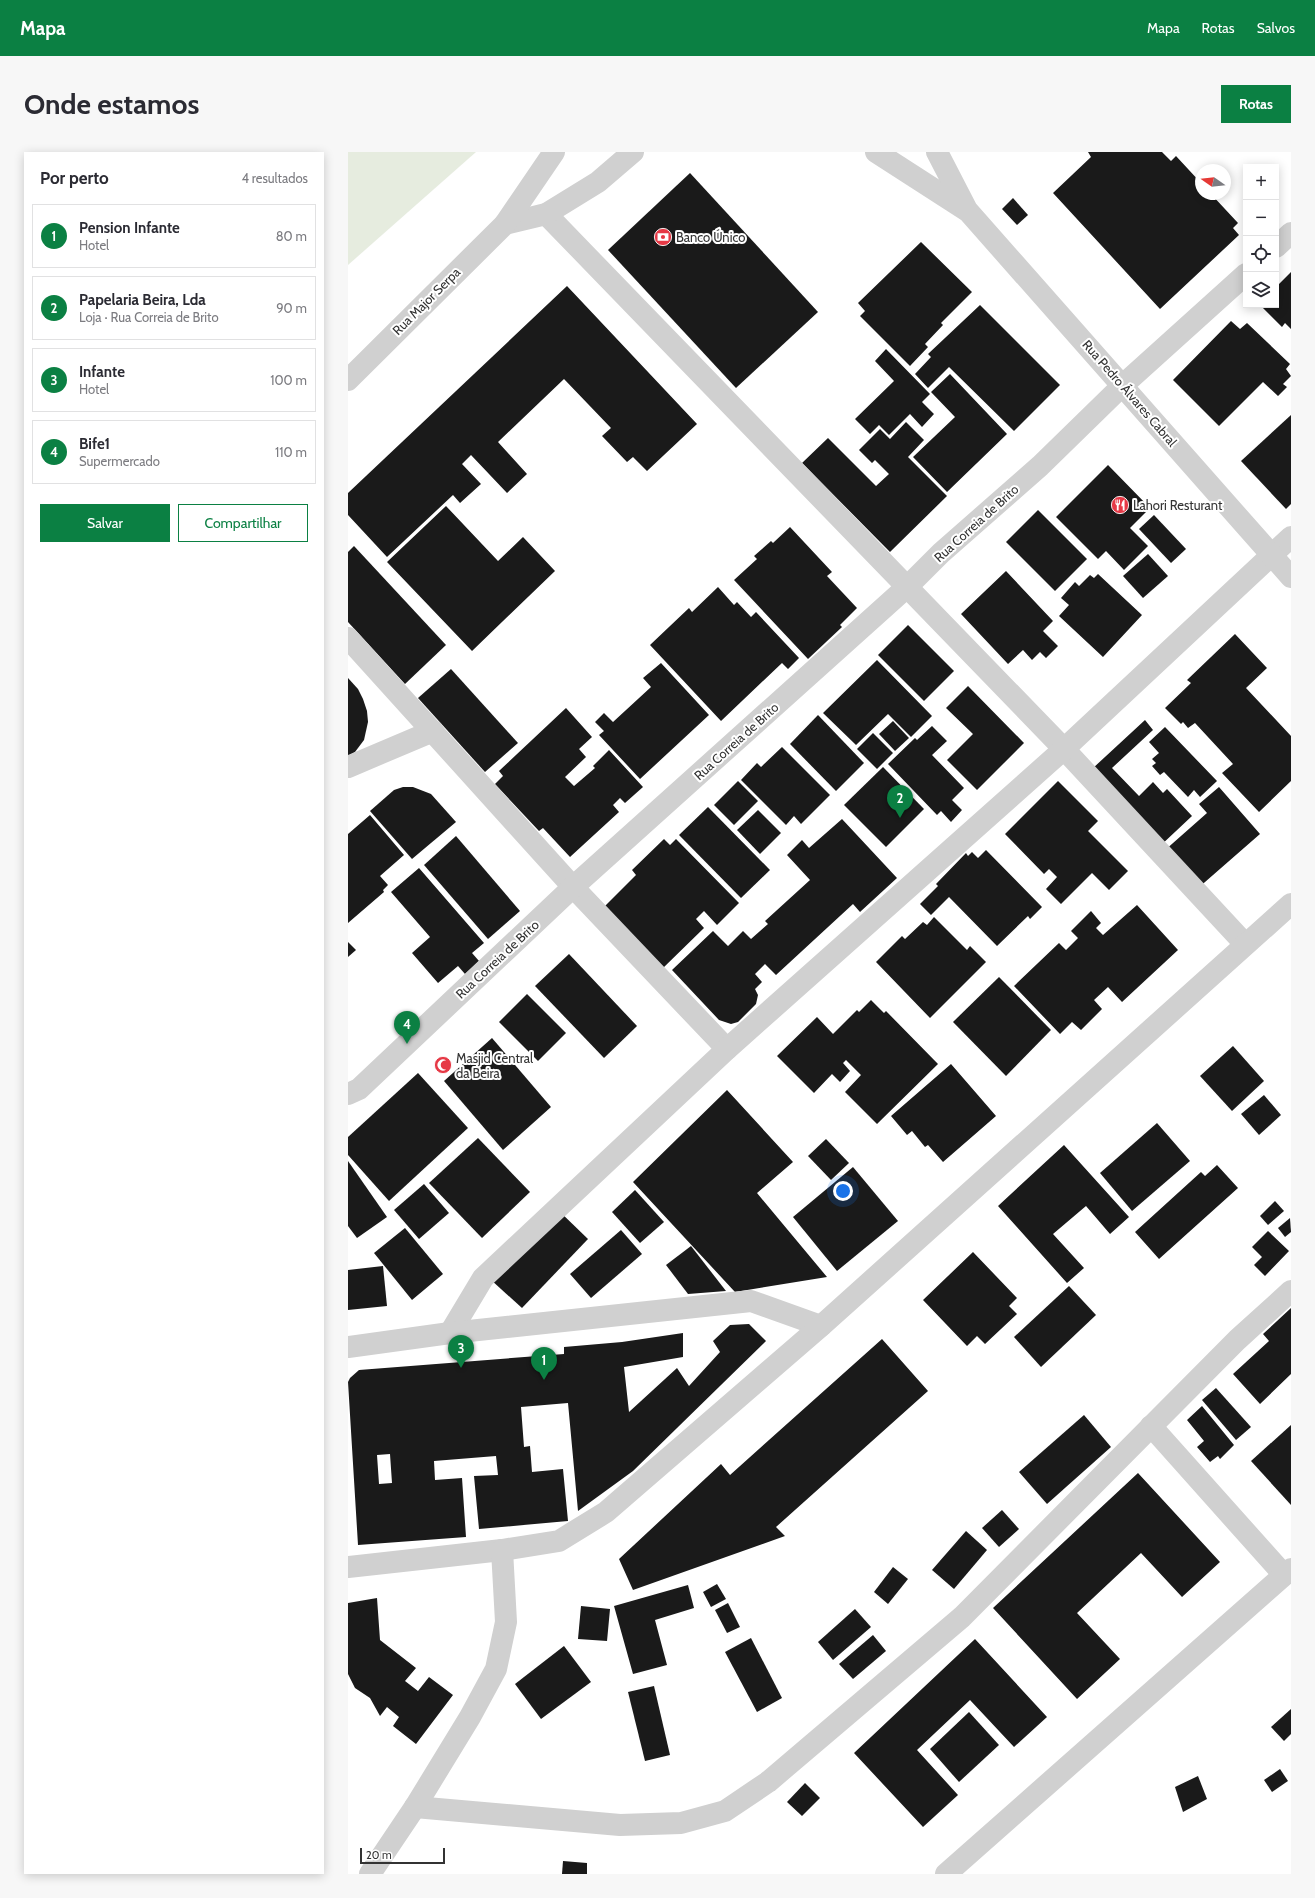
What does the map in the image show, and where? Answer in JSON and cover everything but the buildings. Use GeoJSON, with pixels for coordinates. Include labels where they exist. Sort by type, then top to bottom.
{"type":"FeatureCollection","features":[{"type":"Feature","properties":{"kind":"street","name":"Rua Major Serpa"},"geometry":{"type":"LineString","coordinates":[[348,380],[505,224],[554,152]]}},
{"type":"Feature","properties":{"kind":"street"},"geometry":{"type":"LineString","coordinates":[[505,224],[546,214],[598,182],[634,152]]}},
{"type":"Feature","properties":{"kind":"street"},"geometry":{"type":"LineString","coordinates":[[876,152],[967,210]]}},
{"type":"Feature","properties":{"kind":"street"},"geometry":{"type":"LineString","coordinates":[[937,152],[967,210]]}},
{"type":"Feature","properties":{"kind":"street","name":"Rua Pedro Álvares Cabral"},"geometry":{"type":"LineString","coordinates":[[967,210],[1291,577]]}},
{"type":"Feature","properties":{"kind":"street"},"geometry":{"type":"LineString","coordinates":[[546,214],[1064,748],[1245,944]]}},
{"type":"Feature","properties":{"kind":"street"},"geometry":{"type":"LineString","coordinates":[[1279,243],[1291,233]]}},
{"type":"Feature","properties":{"kind":"street","name":"Rua Correia de Brito"},"geometry":{"type":"LineString","coordinates":[[352,1087],[908,586],[941,553],[1040,466],[1123,385],[1243,277]]}},
{"type":"Feature","properties":{"kind":"street"},"geometry":{"type":"LineString","coordinates":[[450,1333],[483,1278],[727,1049],[1064,748],[1291,537]]}},
{"type":"Feature","properties":{"kind":"street"},"geometry":{"type":"LineString","coordinates":[[348,638],[573,887],[727,1049]]}},
{"type":"Feature","properties":{"kind":"street"},"geometry":{"type":"LineString","coordinates":[[348,767],[433,731]]}},
{"type":"Feature","properties":{"kind":"street"},"geometry":{"type":"LineString","coordinates":[[348,1567],[502,1550],[560,1541],[606,1512],[821,1326],[1291,904]]}},
{"type":"Feature","properties":{"kind":"street"},"geometry":{"type":"LineString","coordinates":[[415,1807],[620,1825],[681,1823],[725,1811],[768,1782],[962,1617],[1237,1340],[1291,1291]]}},
{"type":"Feature","properties":{"kind":"street"},"geometry":{"type":"LineString","coordinates":[[348,1347],[450,1333],[751,1301],[821,1326]]}},
{"type":"Feature","properties":{"kind":"street"},"geometry":{"type":"LineString","coordinates":[[946,1874],[1287,1572],[1151,1426]]}},
{"type":"Feature","properties":{"kind":"street"},"geometry":{"type":"LineString","coordinates":[[370,1874],[415,1807],[470,1717],[496,1669],[506,1622],[502,1550]]}},
{"type":"Feature","properties":{"kind":"shaded area"},"geometry":{"type":"Polygon","coordinates":[[[348,152],[476,152],[348,265],[348,152]]]}},
{"type":"Feature","properties":{"kind":"place","name":"Banco Único"},"geometry":{"type":"Point","coordinates":[663,237]}},
{"type":"Feature","properties":{"kind":"place","name":"Lahori Resturant"},"geometry":{"type":"Point","coordinates":[1120,505]}},
{"type":"Feature","properties":{"kind":"place","name":"Papelaria Beira, Lda"},"geometry":{"type":"Point","coordinates":[900,818]}},
{"type":"Feature","properties":{"kind":"place","name":"Bife1"},"geometry":{"type":"Point","coordinates":[407,1044]}},
{"type":"Feature","properties":{"kind":"place","name":"Masjid Central da Beira"},"geometry":{"type":"Point","coordinates":[443,1065]}},
{"type":"Feature","properties":{"kind":"place","name":"Infante"},"geometry":{"type":"Point","coordinates":[461,1368]}},
{"type":"Feature","properties":{"kind":"place","name":"Pension Infante"},"geometry":{"type":"Point","coordinates":[544,1380]}}]}
